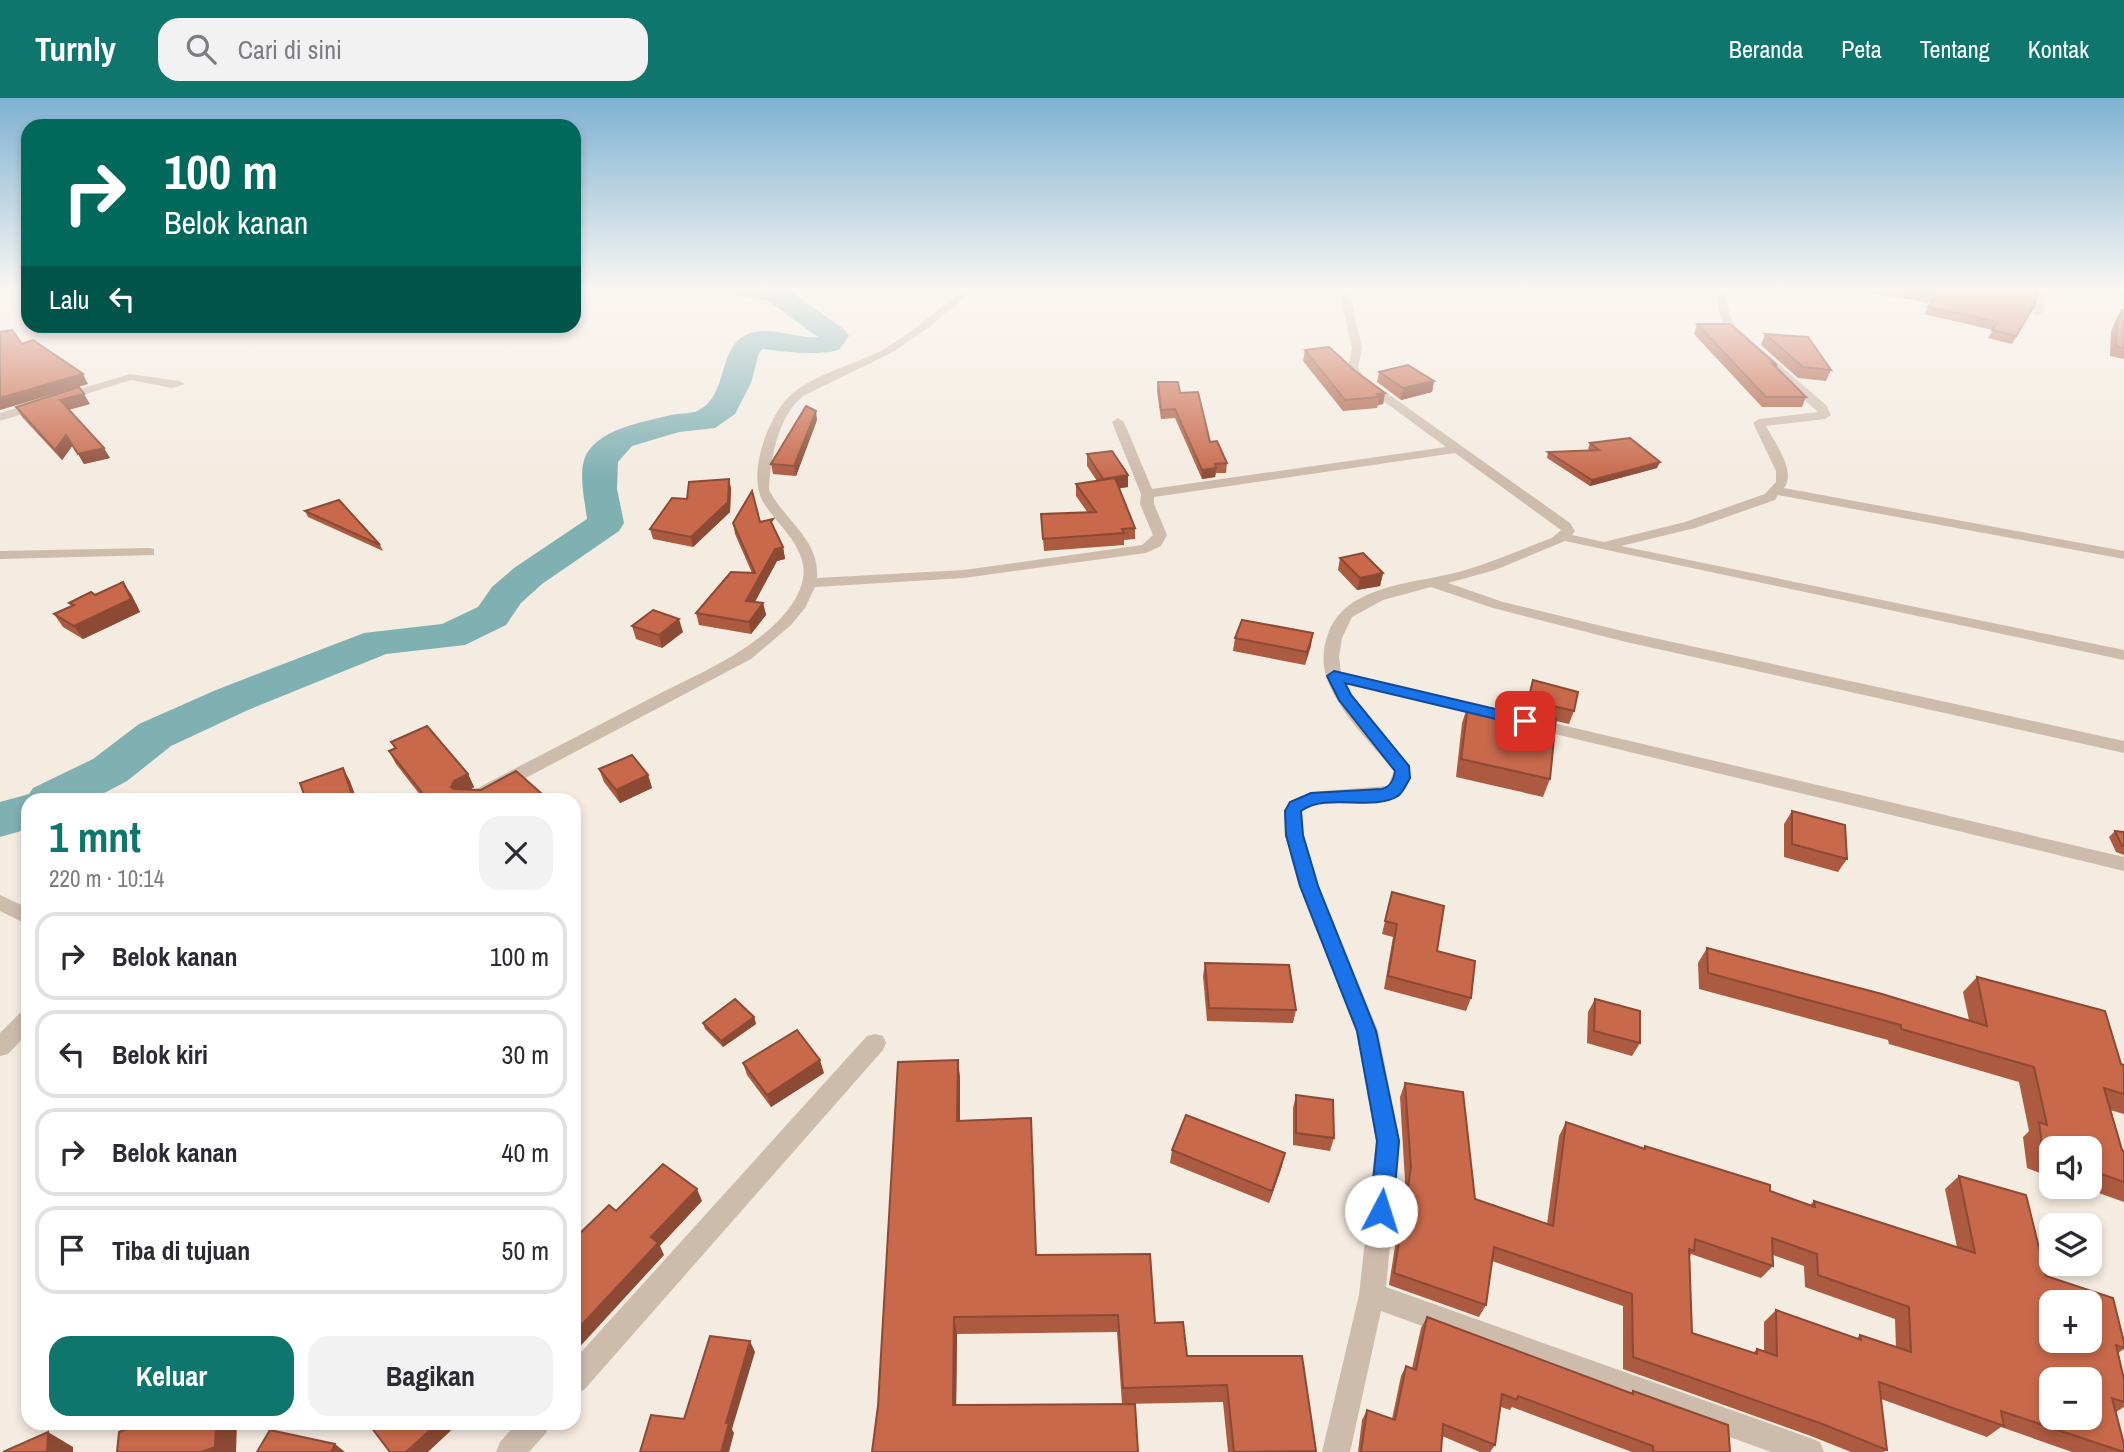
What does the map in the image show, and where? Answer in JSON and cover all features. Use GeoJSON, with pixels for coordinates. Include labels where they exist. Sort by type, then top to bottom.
{"type":"FeatureCollection","features":[{"type":"Feature","properties":{"kind":"street"},"geometry":{"type":"LineString","coordinates":[[482,793],[745,656],[776,634],[810,583],[812,563],[804,545],[763,490],[766,463],[785,408],[797,395],[885,353]]}},
{"type":"Feature","properties":{"kind":"street"},"geometry":{"type":"LineString","coordinates":[[1356,353],[1353,368],[1355,374],[1373,390],[1565,526],[1568,531],[1564,537]]}},
{"type":"Feature","properties":{"kind":"street"},"geometry":{"type":"LineString","coordinates":[[1604,546],[1690,525],[1770,497],[1778,491],[1782,482],[1782,471],[1759,423],[1825,415],[1826,411],[1760,353]]}},
{"type":"Feature","properties":{"kind":"street"},"geometry":{"type":"LineString","coordinates":[[0,417],[130,377],[143,377],[164,385],[179,384]]}},
{"type":"Feature","properties":{"kind":"street"},"geometry":{"type":"LineString","coordinates":[[810,583],[964,574],[1146,549],[1156,543],[1160,535],[1118,422]]}},
{"type":"Feature","properties":{"kind":"street"},"geometry":{"type":"LineString","coordinates":[[1147,494],[1457,449]]}},
{"type":"Feature","properties":{"kind":"street"},"geometry":{"type":"LineString","coordinates":[[1778,491],[2124,555]]}},
{"type":"Feature","properties":{"kind":"street"},"geometry":{"type":"LineString","coordinates":[[1336,1452],[1372,1295],[1388,1141],[1367,1031],[1309,886],[1294,835],[1293,811],[1296,806],[1311,798],[1393,792],[1402,778],[1404,770],[1345,697],[1334,676],[1330,653],[1338,626],[1353,608],[1372,599],[1468,574],[1564,537],[2124,655]]}},
{"type":"Feature","properties":{"kind":"street"},"geometry":{"type":"LineString","coordinates":[[0,555],[149,552]]}},
{"type":"Feature","properties":{"kind":"street"},"geometry":{"type":"LineString","coordinates":[[1433,583],[1498,604],[1622,636],[2124,747]]}},
{"type":"Feature","properties":{"kind":"street"},"geometry":{"type":"LineString","coordinates":[[1334,676],[2124,864]]}},
{"type":"Feature","properties":{"kind":"street"},"geometry":{"type":"LineString","coordinates":[[0,902],[21,913]]}},
{"type":"Feature","properties":{"kind":"street"},"geometry":{"type":"LineString","coordinates":[[0,1047],[21,1026]]}},
{"type":"Feature","properties":{"kind":"street"},"geometry":{"type":"LineString","coordinates":[[581,1372],[875,1042]]}},
{"type":"Feature","properties":{"kind":"street"},"geometry":{"type":"LineString","coordinates":[[1372,1295],[1810,1452]]}},
{"type":"Feature","properties":{"kind":"street"},"geometry":{"type":"LineString","coordinates":[[510,1452],[530,1430]]}},
{"type":"Feature","properties":{"kind":"building"},"geometry":{"type":"Polygon","coordinates":[[[0,353],[52,353],[83,374],[0,398],[0,353]]]}},
{"type":"Feature","properties":{"kind":"building"},"geometry":{"type":"Polygon","coordinates":[[[1308,353],[1336,353],[1385,393],[1377,394],[1379,397],[1345,400],[1308,353]]]}},
{"type":"Feature","properties":{"kind":"building"},"geometry":{"type":"Polygon","coordinates":[[[1725,353],[1763,353],[1806,397],[1766,397],[1725,353]]]}},
{"type":"Feature","properties":{"kind":"building"},"geometry":{"type":"Polygon","coordinates":[[[1787,353],[1819,353],[1831,370],[1803,367],[1787,353]]]}},
{"type":"Feature","properties":{"kind":"building"},"geometry":{"type":"Polygon","coordinates":[[[1408,365],[1434,381],[1403,388],[1379,372],[1408,365]]]}},
{"type":"Feature","properties":{"kind":"building"},"geometry":{"type":"Polygon","coordinates":[[[1158,382],[1178,382],[1180,393],[1198,392],[1210,442],[1217,441],[1227,463],[1215,464],[1216,468],[1202,470],[1175,409],[1161,410],[1158,382]]]}},
{"type":"Feature","properties":{"kind":"building"},"geometry":{"type":"Polygon","coordinates":[[[79,387],[84,394],[60,400],[104,448],[78,454],[66,435],[55,450],[16,407],[79,387]]]}},
{"type":"Feature","properties":{"kind":"building"},"geometry":{"type":"Polygon","coordinates":[[[806,406],[816,411],[794,466],[771,464],[806,406]]]}},
{"type":"Feature","properties":{"kind":"building"},"geometry":{"type":"Polygon","coordinates":[[[1630,438],[1660,462],[1592,480],[1548,452],[1599,450],[1590,443],[1630,438]]]}},
{"type":"Feature","properties":{"kind":"building"},"geometry":{"type":"Polygon","coordinates":[[[1112,451],[1128,475],[1103,479],[1087,454],[1112,451]]]}},
{"type":"Feature","properties":{"kind":"building"},"geometry":{"type":"Polygon","coordinates":[[[1115,478],[1135,528],[1122,529],[1124,533],[1043,539],[1041,514],[1096,512],[1076,484],[1115,478]]]}},
{"type":"Feature","properties":{"kind":"building"},"geometry":{"type":"Polygon","coordinates":[[[729,479],[728,502],[691,537],[650,529],[672,498],[687,499],[689,482],[729,479]]]}},
{"type":"Feature","properties":{"kind":"building"},"geometry":{"type":"Polygon","coordinates":[[[752,491],[760,522],[773,519],[771,522],[783,547],[775,549],[746,601],[763,603],[749,622],[696,613],[731,572],[755,573],[733,523],[752,491]]]}},
{"type":"Feature","properties":{"kind":"building"},"geometry":{"type":"Polygon","coordinates":[[[339,500],[380,545],[305,511],[339,500]]]}},
{"type":"Feature","properties":{"kind":"building"},"geometry":{"type":"Polygon","coordinates":[[[1363,553],[1383,573],[1360,578],[1340,558],[1363,553]]]}},
{"type":"Feature","properties":{"kind":"building"},"geometry":{"type":"Polygon","coordinates":[[[123,582],[131,599],[74,626],[54,614],[74,605],[69,603],[91,592],[95,595],[123,582]]]}},
{"type":"Feature","properties":{"kind":"building"},"geometry":{"type":"Polygon","coordinates":[[[653,610],[679,619],[659,635],[632,626],[653,610]]]}},
{"type":"Feature","properties":{"kind":"building"},"geometry":{"type":"Polygon","coordinates":[[[1242,620],[1313,633],[1307,652],[1235,638],[1242,620]]]}},
{"type":"Feature","properties":{"kind":"building"},"geometry":{"type":"Polygon","coordinates":[[[1533,680],[1578,692],[1574,711],[1528,700],[1533,680]]]}},
{"type":"Feature","properties":{"kind":"building"},"geometry":{"type":"Polygon","coordinates":[[[1468,705],[1523,716],[1525,710],[1556,718],[1550,779],[1461,759],[1468,705]]]}},
{"type":"Feature","properties":{"kind":"building"},"geometry":{"type":"Polygon","coordinates":[[[427,726],[468,774],[454,781],[451,787],[454,789],[481,790],[516,771],[541,793],[422,793],[389,751],[396,748],[391,742],[427,726]]]}},
{"type":"Feature","properties":{"kind":"building"},"geometry":{"type":"Polygon","coordinates":[[[632,755],[648,775],[616,790],[599,769],[632,755]]]}},
{"type":"Feature","properties":{"kind":"building"},"geometry":{"type":"Polygon","coordinates":[[[343,768],[351,793],[304,793],[300,783],[343,768]]]}},
{"type":"Feature","properties":{"kind":"building"},"geometry":{"type":"Polygon","coordinates":[[[1792,811],[1845,825],[1847,859],[1792,844],[1792,811]]]}},
{"type":"Feature","properties":{"kind":"building"},"geometry":{"type":"Polygon","coordinates":[[[2115,831],[2124,832],[2124,846],[2122,846],[2115,831]]]}},
{"type":"Feature","properties":{"kind":"building"},"geometry":{"type":"Polygon","coordinates":[[[1392,892],[1444,906],[1437,951],[1475,961],[1471,998],[1388,976],[1397,924],[1385,921],[1392,892]]]}},
{"type":"Feature","properties":{"kind":"building"},"geometry":{"type":"Polygon","coordinates":[[[1707,948],[1882,994],[1987,1026],[1977,977],[2105,1011],[2121,1064],[2124,1065],[2124,1094],[2104,1088],[2124,1151],[2124,1182],[2102,1174],[2102,1136],[2041,1136],[2039,1122],[2047,1125],[2034,1067],[1901,1029],[1901,1025],[1708,973],[1707,948]]]}},
{"type":"Feature","properties":{"kind":"building"},"geometry":{"type":"Polygon","coordinates":[[[1205,963],[1289,965],[1296,1010],[1209,1008],[1205,963]]]}},
{"type":"Feature","properties":{"kind":"building"},"geometry":{"type":"Polygon","coordinates":[[[735,999],[754,1017],[721,1041],[703,1023],[735,999]]]}},
{"type":"Feature","properties":{"kind":"building"},"geometry":{"type":"Polygon","coordinates":[[[1595,999],[1640,1011],[1640,1043],[1594,1031],[1595,999]]]}},
{"type":"Feature","properties":{"kind":"building"},"geometry":{"type":"Polygon","coordinates":[[[797,1030],[820,1060],[767,1095],[743,1063],[797,1030]]]}},
{"type":"Feature","properties":{"kind":"building"},"geometry":{"type":"Polygon","coordinates":[[[958,1060],[957,1121],[1031,1118],[1036,1255],[1150,1254],[1155,1323],[1183,1322],[1187,1356],[1302,1356],[1316,1451],[1234,1452],[1227,1385],[1123,1388],[1118,1315],[954,1317],[953,1405],[1135,1404],[1138,1452],[872,1452],[878,1406],[898,1062],[958,1060]]]}},
{"type":"Feature","properties":{"kind":"building"},"geometry":{"type":"Polygon","coordinates":[[[1405,1083],[1463,1092],[1475,1199],[1553,1226],[1566,1122],[1645,1149],[1645,1146],[1770,1185],[1770,1191],[1815,1207],[1814,1201],[1975,1253],[1959,1176],[2026,1195],[2039,1248],[2039,1276],[2089,1290],[2039,1290],[2039,1353],[2102,1353],[2102,1294],[2113,1298],[2124,1342],[2124,1348],[2116,1345],[2124,1379],[2124,1402],[2112,1398],[2124,1452],[2058,1430],[2102,1430],[2102,1367],[2039,1367],[2039,1424],[2001,1411],[2004,1426],[1879,1382],[1887,1450],[1825,1425],[1633,1357],[1632,1294],[1494,1247],[1486,1305],[1394,1273],[1411,1168],[1405,1083]],[[1772,1238],[1773,1266],[1695,1239],[1694,1251],[1689,1249],[1692,1333],[1757,1354],[1757,1349],[1777,1356],[1776,1310],[1861,1340],[1860,1335],[1911,1352],[1909,1307],[1818,1275],[1817,1254],[1772,1238]]]}},
{"type":"Feature","properties":{"kind":"building"},"geometry":{"type":"Polygon","coordinates":[[[1296,1095],[1333,1100],[1334,1138],[1296,1133],[1296,1095]]]}},
{"type":"Feature","properties":{"kind":"building"},"geometry":{"type":"Polygon","coordinates":[[[1186,1115],[1285,1153],[1272,1191],[1172,1150],[1186,1115]]]}},
{"type":"Feature","properties":{"kind":"building"},"geometry":{"type":"Polygon","coordinates":[[[663,1164],[697,1189],[651,1237],[658,1243],[581,1326],[581,1232],[609,1205],[616,1211],[663,1164]]]}},
{"type":"Feature","properties":{"kind":"building"},"geometry":{"type":"Polygon","coordinates":[[[1427,1317],[1633,1394],[1633,1391],[1728,1425],[1730,1452],[1653,1452],[1653,1446],[1518,1396],[1517,1400],[1502,1394],[1495,1445],[1443,1424],[1441,1452],[1361,1452],[1367,1410],[1395,1420],[1406,1366],[1416,1370],[1427,1317]]]}},
{"type":"Feature","properties":{"kind":"building"},"geometry":{"type":"Polygon","coordinates":[[[710,1336],[750,1341],[726,1423],[729,1423],[721,1452],[640,1452],[651,1415],[684,1419],[710,1336]]]}},
{"type":"Feature","properties":{"kind":"building"},"geometry":{"type":"Polygon","coordinates":[[[216,1430],[215,1447],[202,1452],[117,1452],[119,1432],[216,1430]]]}},
{"type":"Feature","properties":{"kind":"building"},"geometry":{"type":"Polygon","coordinates":[[[270,1430],[335,1444],[331,1452],[257,1452],[270,1430]]]}},
{"type":"Feature","properties":{"kind":"building"},"geometry":{"type":"Polygon","coordinates":[[[373,1430],[430,1430],[406,1452],[390,1452],[373,1430]]]}},
{"type":"Feature","properties":{"kind":"building"},"geometry":{"type":"Polygon","coordinates":[[[48,1432],[47,1452],[3,1452],[48,1432]]]}},
{"type":"Feature","properties":{"kind":"waterway"},"geometry":{"type":"LineString","coordinates":[[64,793],[110,770],[155,735],[232,700],[379,642],[450,636],[492,616],[506,595],[528,576],[606,523],[600,489],[601,460],[620,439],[677,423],[704,421],[724,407],[736,383],[744,353]]}},
{"type":"Feature","properties":{"kind":"waterway"},"geometry":{"type":"LineString","coordinates":[[0,820],[21,813]]}},
{"type":"Feature","properties":{"kind":"route"},"geometry":{"type":"LineString","coordinates":[[1381,1211],[1388,1141],[1367,1031],[1309,886],[1294,835],[1293,811],[1296,806],[1311,798],[1393,792],[1402,778],[1404,770],[1345,697],[1334,676],[1525,721]]}}]}
